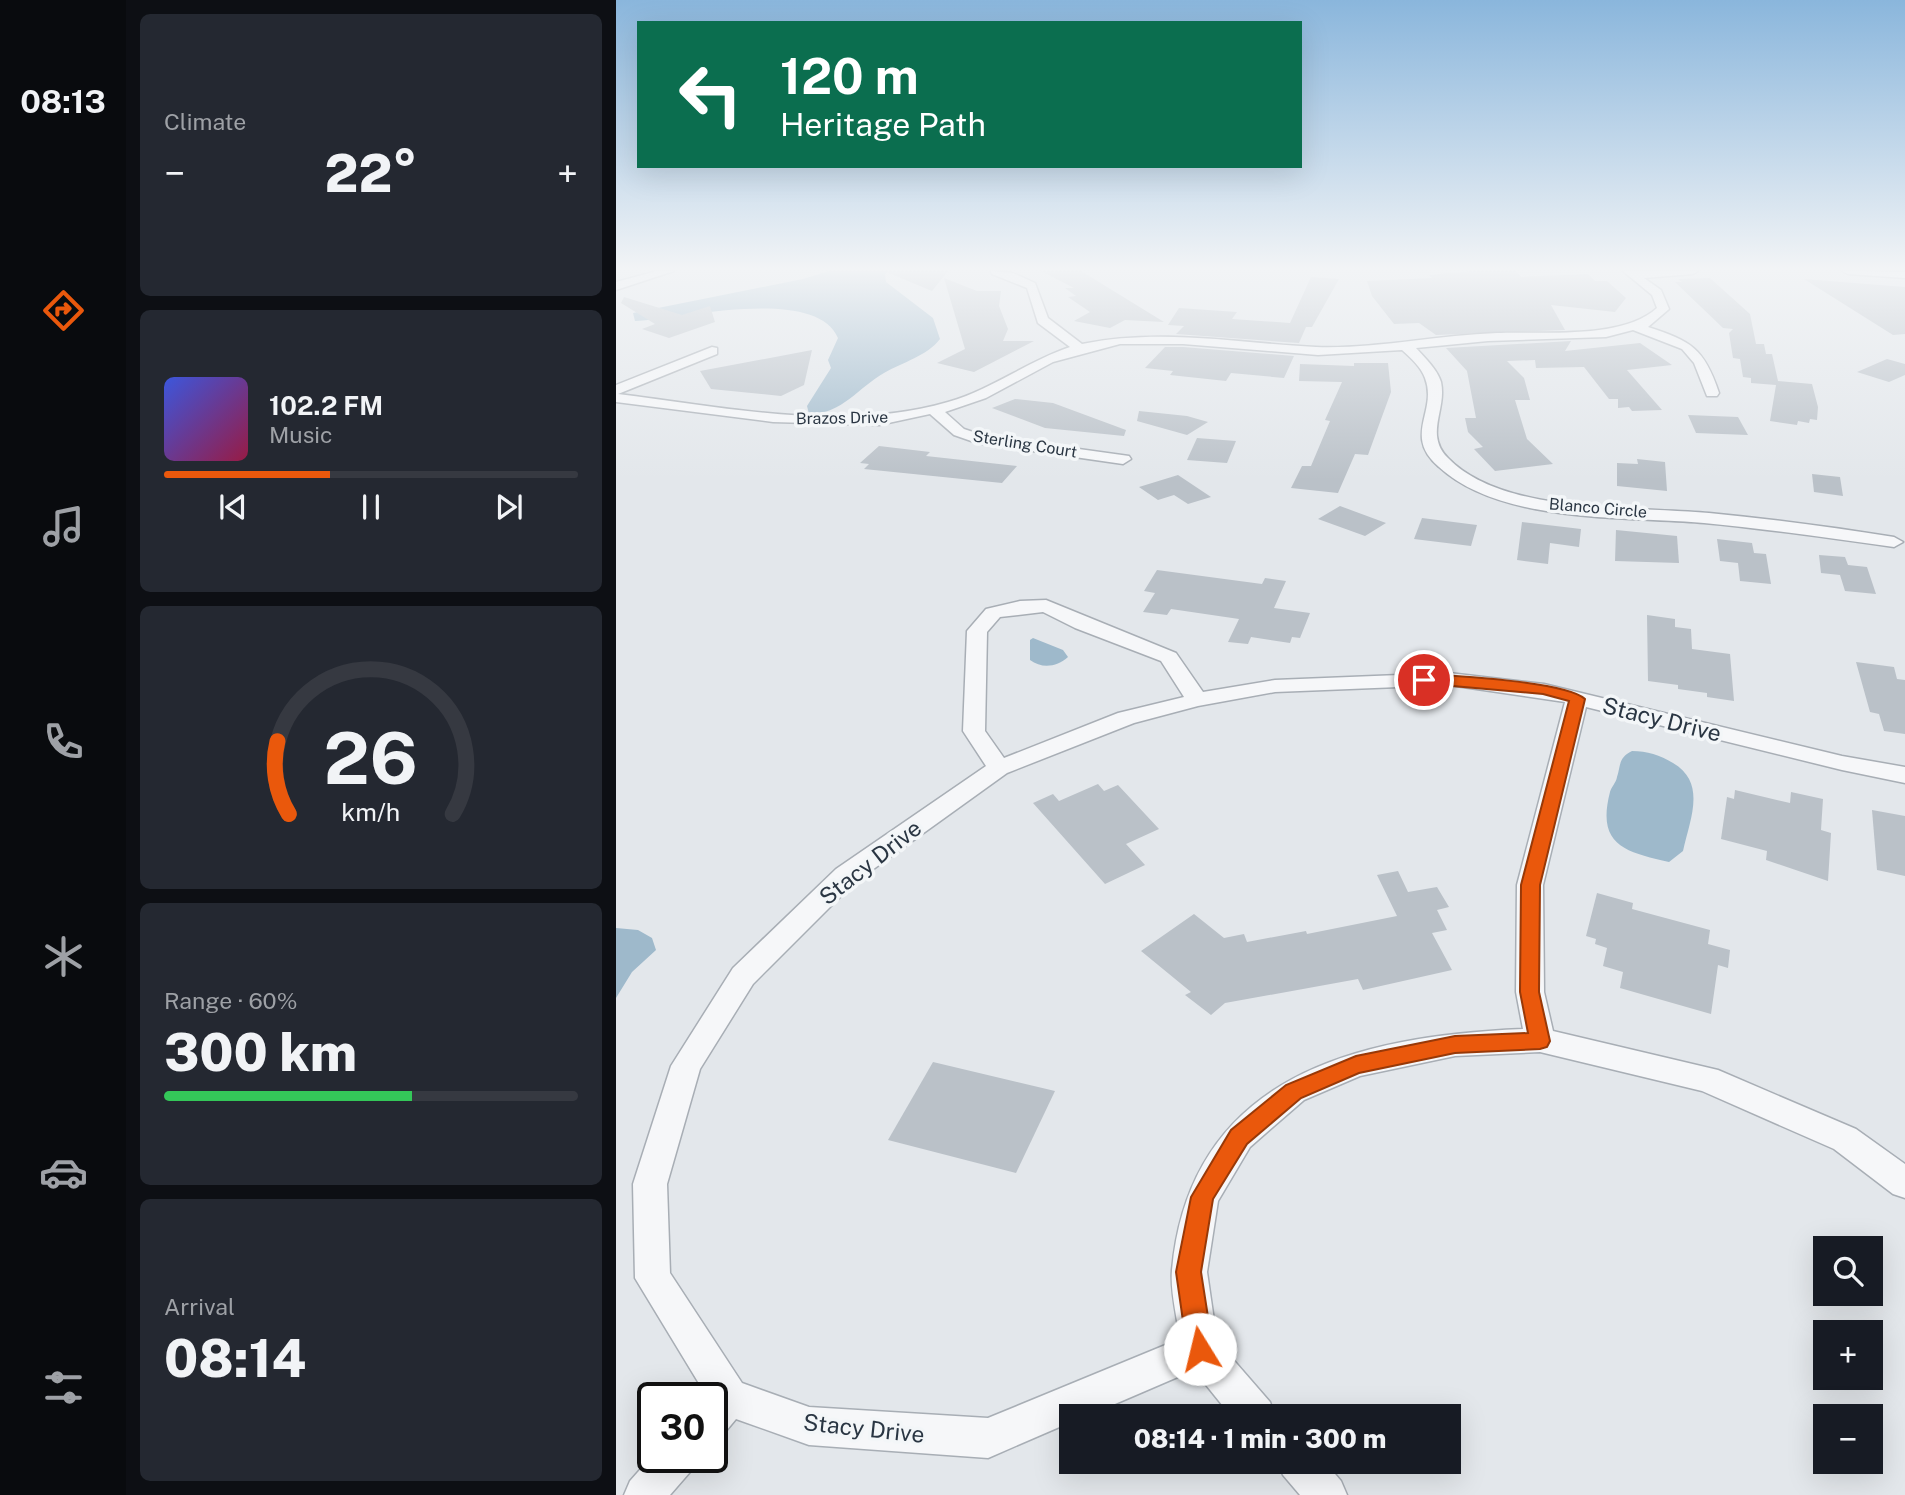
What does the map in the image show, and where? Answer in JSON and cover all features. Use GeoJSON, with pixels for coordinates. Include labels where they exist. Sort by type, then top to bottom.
{"type":"FeatureCollection","features":[{"type":"Feature","properties":{"kind":"street"},"geometry":{"type":"LineString","coordinates":[[1070,341],[1080,348]]}},
{"type":"Feature","properties":{"kind":"street","name":"Brazos Drive"},"geometry":{"type":"LineString","coordinates":[[616,398],[773,418],[838,422],[879,420],[935,411],[981,395],[1048,359],[1080,348],[1116,341]]}},
{"type":"Feature","properties":{"kind":"street","name":"Brazos Drive"},"geometry":{"type":"LineString","coordinates":[[1187,341],[1318,351],[1454,341]]}},
{"type":"Feature","properties":{"kind":"street"},"geometry":{"type":"LineString","coordinates":[[1671,341],[1690,348],[1703,362],[1712,393]]}},
{"type":"Feature","properties":{"kind":"street","name":"Blanco Circle"},"geometry":{"type":"LineString","coordinates":[[1406,346],[1425,366],[1434,384],[1426,435],[1435,455],[1459,476],[1490,491],[1543,503],[1785,526],[1894,542]]}},
{"type":"Feature","properties":{"kind":"street"},"geometry":{"type":"LineString","coordinates":[[616,390],[712,351]]}},
{"type":"Feature","properties":{"kind":"street","name":"Sterling Court"},"geometry":{"type":"LineString","coordinates":[[935,411],[959,432],[982,440],[1123,459]]}},
{"type":"Feature","properties":{"kind":"street"},"geometry":{"type":"LineString","coordinates":[[999,768],[974,731],[977,631],[993,613],[1020,607],[1046,606],[1082,624],[1169,657],[1197,699]]}},
{"type":"Feature","properties":{"kind":"street","name":"Stacy Drive"},"geometry":{"type":"LineString","coordinates":[[707,1382],[653,1278],[650,1184],[686,1066],[743,976],[845,876],[999,768],[1126,718],[1197,699],[1275,686],[1449,679],[1544,690],[1842,763],[1905,775]]}},
{"type":"Feature","properties":{"kind":"street"},"geometry":{"type":"LineString","coordinates":[[1540,1041],[1530,992],[1531,885],[1577,699]]}},
{"type":"Feature","properties":{"kind":"street"},"geometry":{"type":"LineString","coordinates":[[1246,1404],[1200,1349],[1189,1272],[1202,1197],[1239,1137],[1293,1091],[1356,1065],[1455,1044],[1540,1041],[1707,1080],[1845,1139],[1905,1183]]}},
{"type":"Feature","properties":{"kind":"street","name":"Stacy Drive"},"geometry":{"type":"LineString","coordinates":[[728,1409],[809,1426],[988,1438],[1200,1349]]}},
{"type":"Feature","properties":{"kind":"street"},"geometry":{"type":"LineString","coordinates":[[644,1495],[664,1473]]}},
{"type":"Feature","properties":{"kind":"street"},"geometry":{"type":"LineString","coordinates":[[1308,1474],[1327,1495]]}},
{"type":"Feature","properties":{"kind":"water"},"geometry":{"type":"Polygon","coordinates":[[[837,341],[939,341],[922,354],[875,379],[840,405],[831,410],[809,414],[807,406],[831,368],[828,360],[837,341]]]}},
{"type":"Feature","properties":{"kind":"water"},"geometry":{"type":"Polygon","coordinates":[[[1033,638],[1063,650],[1068,657],[1049,666],[1035,663],[1030,660],[1030,640],[1033,638]]]}},
{"type":"Feature","properties":{"kind":"water"},"geometry":{"type":"Polygon","coordinates":[[[1632,751],[1668,760],[1683,771],[1690,781],[1693,791],[1692,814],[1683,851],[1669,862],[1628,850],[1611,835],[1607,824],[1611,790],[1622,759],[1632,751]]]}},
{"type":"Feature","properties":{"kind":"water"},"geometry":{"type":"Polygon","coordinates":[[[616,928],[638,930],[652,938],[656,950],[632,972],[616,998],[616,928]]]}},
{"type":"Feature","properties":{"kind":"building"},"geometry":{"type":"Polygon","coordinates":[[[963,341],[1034,341],[974,372],[937,363],[965,349],[963,341]]]}},
{"type":"Feature","properties":{"kind":"building"},"geometry":{"type":"Polygon","coordinates":[[[1268,341],[1300,341],[1299,343],[1268,341]]]}},
{"type":"Feature","properties":{"kind":"building"},"geometry":{"type":"Polygon","coordinates":[[[1571,341],[1565,351],[1640,343],[1672,365],[1627,370],[1662,410],[1632,411],[1629,407],[1618,408],[1618,399],[1609,399],[1584,367],[1536,368],[1535,360],[1507,361],[1524,378],[1530,400],[1515,400],[1527,439],[1553,464],[1495,471],[1474,449],[1483,447],[1468,432],[1465,418],[1476,418],[1467,371],[1446,348],[1571,341]]]}},
{"type":"Feature","properties":{"kind":"building"},"geometry":{"type":"Polygon","coordinates":[[[1730,341],[1755,341],[1756,344],[1764,344],[1766,354],[1772,354],[1778,381],[1812,384],[1818,407],[1817,420],[1810,419],[1809,423],[1798,421],[1797,425],[1770,421],[1776,385],[1751,383],[1751,378],[1743,377],[1740,359],[1733,358],[1730,341]]]}},
{"type":"Feature","properties":{"kind":"building"},"geometry":{"type":"Polygon","coordinates":[[[1165,347],[1294,356],[1284,378],[1231,373],[1226,381],[1170,375],[1173,371],[1145,368],[1165,347]]]}},
{"type":"Feature","properties":{"kind":"building"},"geometry":{"type":"Polygon","coordinates":[[[812,350],[804,385],[781,396],[711,389],[700,371],[812,350]]]}},
{"type":"Feature","properties":{"kind":"building"},"geometry":{"type":"Polygon","coordinates":[[[1887,359],[1905,364],[1905,375],[1889,382],[1857,372],[1887,359]]]}},
{"type":"Feature","properties":{"kind":"building"},"geometry":{"type":"Polygon","coordinates":[[[1354,363],[1388,363],[1391,392],[1368,455],[1355,454],[1338,493],[1291,488],[1302,466],[1311,466],[1330,421],[1325,420],[1342,382],[1299,381],[1300,364],[1354,366],[1354,363]]]}},
{"type":"Feature","properties":{"kind":"building"},"geometry":{"type":"Polygon","coordinates":[[[1015,399],[1053,403],[1126,430],[1124,436],[1045,428],[992,408],[1015,399]]]}},
{"type":"Feature","properties":{"kind":"building"},"geometry":{"type":"Polygon","coordinates":[[[1139,411],[1187,416],[1208,422],[1187,435],[1137,421],[1139,411]]]}},
{"type":"Feature","properties":{"kind":"building"},"geometry":{"type":"Polygon","coordinates":[[[1688,415],[1738,417],[1748,435],[1696,433],[1688,415]]]}},
{"type":"Feature","properties":{"kind":"building"},"geometry":{"type":"Polygon","coordinates":[[[1197,438],[1236,441],[1227,463],[1187,460],[1197,438]]]}},
{"type":"Feature","properties":{"kind":"building"},"geometry":{"type":"Polygon","coordinates":[[[879,446],[930,452],[926,456],[1017,466],[1002,483],[864,469],[869,464],[860,463],[879,446]]]}},
{"type":"Feature","properties":{"kind":"building"},"geometry":{"type":"Polygon","coordinates":[[[1637,459],[1665,462],[1667,491],[1617,486],[1617,463],[1638,464],[1637,459]]]}},
{"type":"Feature","properties":{"kind":"building"},"geometry":{"type":"Polygon","coordinates":[[[1812,474],[1840,477],[1843,496],[1814,492],[1812,474]]]}},
{"type":"Feature","properties":{"kind":"building"},"geometry":{"type":"Polygon","coordinates":[[[1178,475],[1211,497],[1188,504],[1174,495],[1158,500],[1139,487],[1178,475]]]}},
{"type":"Feature","properties":{"kind":"building"},"geometry":{"type":"Polygon","coordinates":[[[1340,506],[1386,523],[1365,536],[1318,519],[1340,506]]]}},
{"type":"Feature","properties":{"kind":"building"},"geometry":{"type":"Polygon","coordinates":[[[1422,518],[1477,525],[1471,546],[1414,539],[1422,518]]]}},
{"type":"Feature","properties":{"kind":"building"},"geometry":{"type":"Polygon","coordinates":[[[1522,522],[1581,529],[1579,547],[1550,543],[1548,564],[1517,560],[1522,522]]]}},
{"type":"Feature","properties":{"kind":"building"},"geometry":{"type":"Polygon","coordinates":[[[1616,530],[1677,536],[1679,563],[1615,561],[1616,530]]]}},
{"type":"Feature","properties":{"kind":"building"},"geometry":{"type":"Polygon","coordinates":[[[1717,539],[1752,543],[1754,553],[1766,554],[1771,584],[1740,581],[1738,563],[1720,561],[1717,539]]]}},
{"type":"Feature","properties":{"kind":"building"},"geometry":{"type":"Polygon","coordinates":[[[1819,555],[1845,557],[1848,565],[1867,567],[1876,594],[1845,591],[1840,575],[1821,573],[1819,555]]]}},
{"type":"Feature","properties":{"kind":"building"},"geometry":{"type":"Polygon","coordinates":[[[1157,570],[1262,584],[1265,578],[1286,581],[1274,608],[1310,613],[1300,638],[1292,637],[1290,643],[1251,637],[1248,644],[1228,642],[1239,619],[1171,609],[1167,615],[1143,612],[1155,593],[1144,591],[1157,570]]]}},
{"type":"Feature","properties":{"kind":"building"},"geometry":{"type":"Polygon","coordinates":[[[1647,615],[1675,619],[1675,627],[1691,629],[1692,649],[1730,654],[1734,701],[1707,697],[1707,693],[1678,689],[1678,685],[1648,681],[1647,615]]]}},
{"type":"Feature","properties":{"kind":"building"},"geometry":{"type":"Polygon","coordinates":[[[1856,662],[1894,667],[1897,679],[1905,680],[1905,734],[1884,731],[1879,714],[1870,712],[1856,662]]]}},
{"type":"Feature","properties":{"kind":"building"},"geometry":{"type":"Polygon","coordinates":[[[1098,784],[1104,791],[1118,785],[1159,829],[1126,844],[1145,865],[1105,884],[1033,803],[1053,794],[1059,801],[1098,784]]]}},
{"type":"Feature","properties":{"kind":"building"},"geometry":{"type":"Polygon","coordinates":[[[1735,790],[1790,803],[1791,792],[1823,799],[1821,830],[1831,833],[1828,881],[1766,860],[1767,851],[1721,839],[1727,797],[1734,799],[1735,790]]]}},
{"type":"Feature","properties":{"kind":"building"},"geometry":{"type":"Polygon","coordinates":[[[1872,810],[1905,816],[1905,876],[1877,870],[1872,810]]]}},
{"type":"Feature","properties":{"kind":"building"},"geometry":{"type":"Polygon","coordinates":[[[1398,871],[1408,892],[1437,887],[1449,907],[1437,910],[1447,930],[1432,933],[1452,970],[1363,990],[1358,979],[1225,1003],[1211,1015],[1185,995],[1191,992],[1141,951],[1194,914],[1224,938],[1244,934],[1247,942],[1306,931],[1307,934],[1397,916],[1377,875],[1398,871]]]}},
{"type":"Feature","properties":{"kind":"building"},"geometry":{"type":"Polygon","coordinates":[[[1597,893],[1633,903],[1632,909],[1710,930],[1708,944],[1730,950],[1728,968],[1718,965],[1711,1014],[1620,988],[1623,972],[1603,966],[1607,948],[1595,944],[1596,939],[1586,936],[1597,893]]]}},
{"type":"Feature","properties":{"kind":"building"},"geometry":{"type":"Polygon","coordinates":[[[933,1062],[1055,1091],[1016,1173],[888,1140],[933,1062]]]}},
{"type":"Feature","properties":{"kind":"route"},"geometry":{"type":"LineString","coordinates":[[1200,1349],[1189,1272],[1202,1197],[1239,1137],[1293,1091],[1356,1065],[1455,1044],[1540,1041],[1530,992],[1531,885],[1577,699],[1544,690],[1449,679],[1424,680]]}}]}
